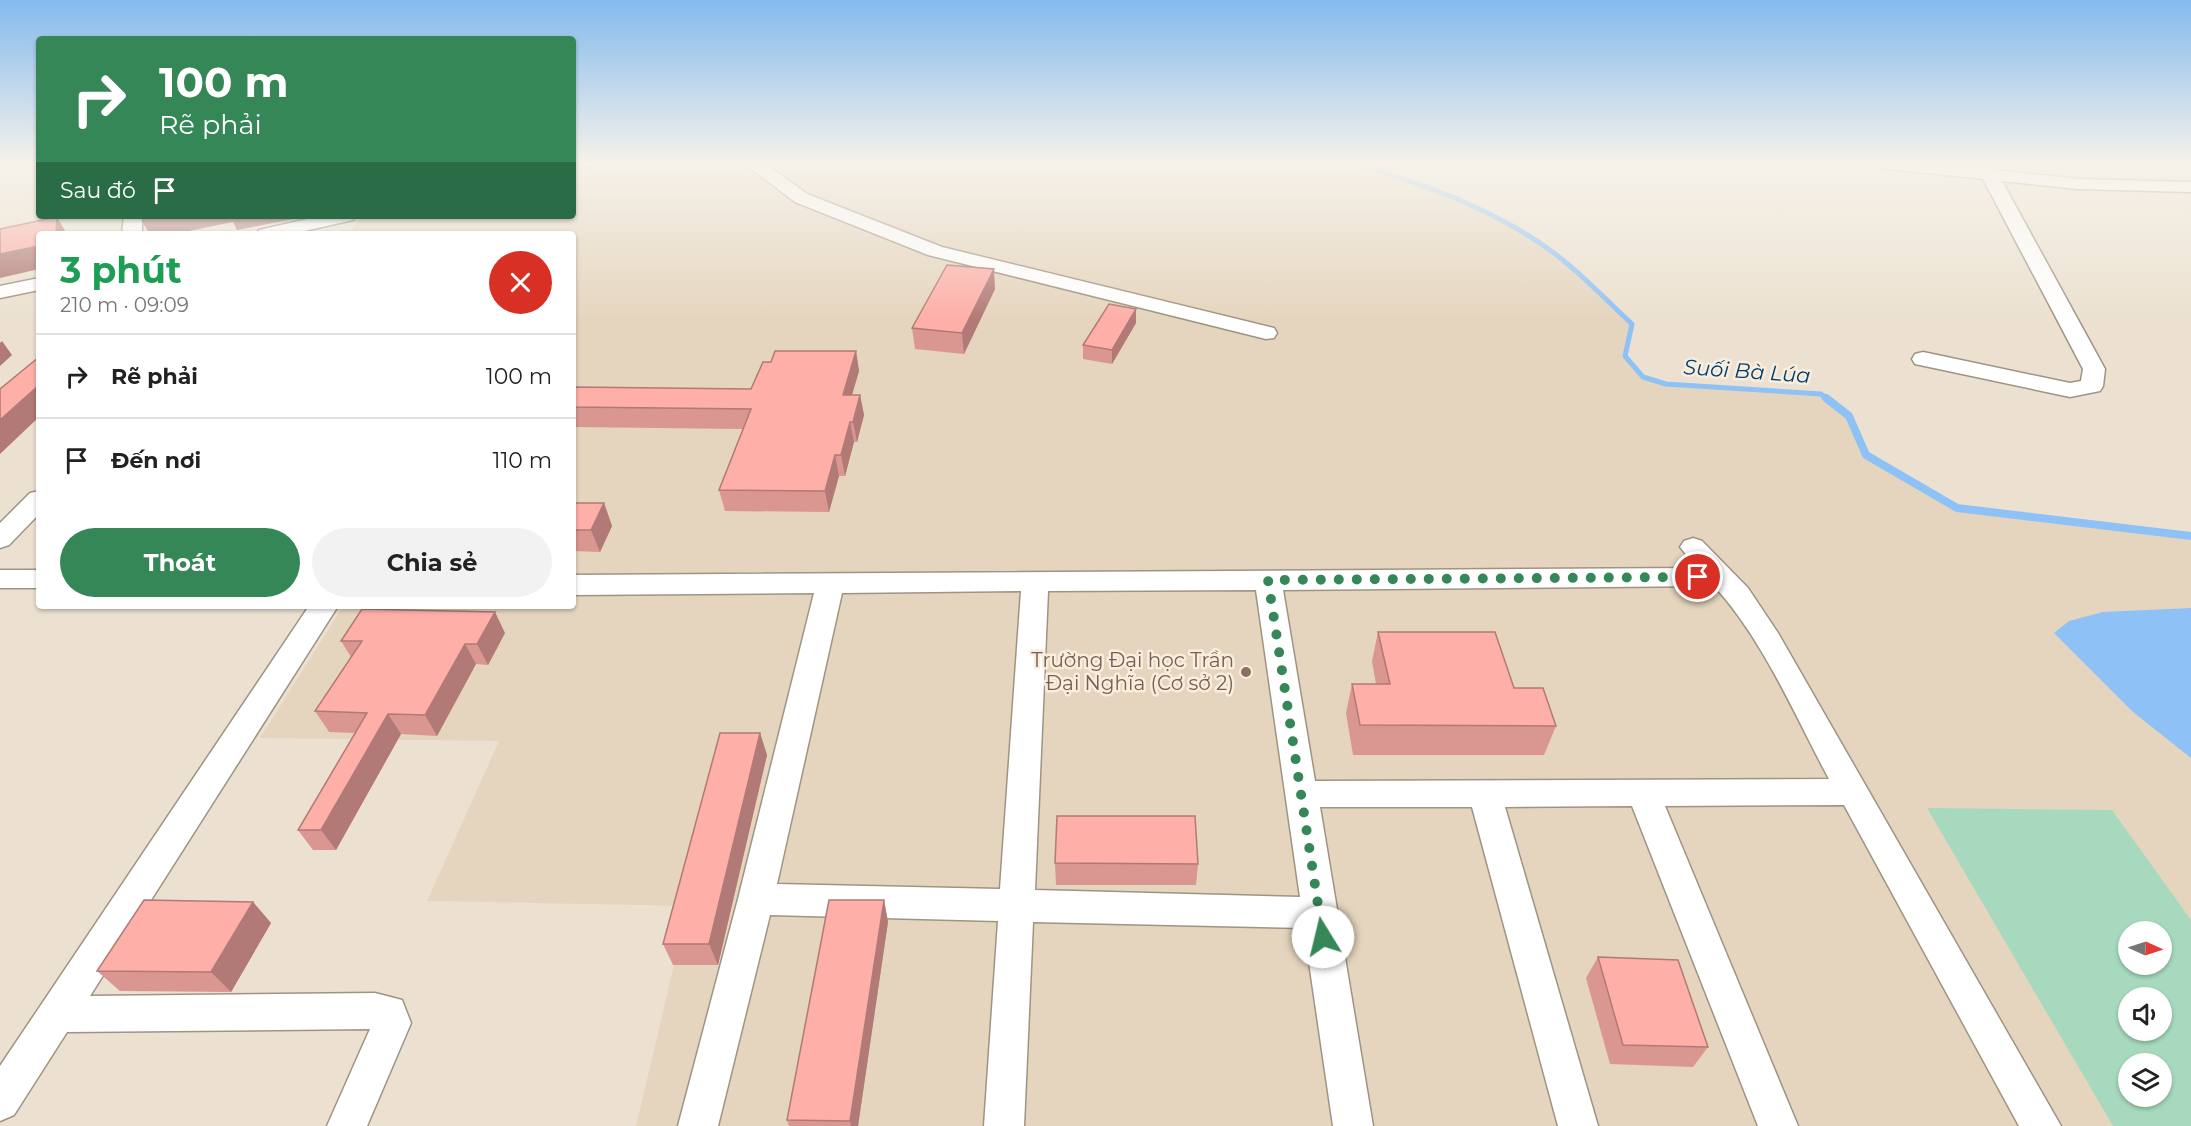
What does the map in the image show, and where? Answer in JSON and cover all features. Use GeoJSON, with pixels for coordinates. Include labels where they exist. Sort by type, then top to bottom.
{"type":"FeatureCollection","features":[{"type":"Feature","properties":{"kind":"street"},"geometry":{"type":"LineString","coordinates":[[843,215],[935,251],[1266,333]]}},
{"type":"Feature","properties":{"kind":"street"},"geometry":{"type":"LineString","coordinates":[[1923,359],[2070,390],[2092,386],[2094,369],[2011,215]]}},
{"type":"Feature","properties":{"kind":"street"},"geometry":{"type":"LineString","coordinates":[[279,231],[333,219]]}},
{"type":"Feature","properties":{"kind":"street"},"geometry":{"type":"LineString","coordinates":[[0,292],[36,285]]}},
{"type":"Feature","properties":{"kind":"street"},"geometry":{"type":"LineString","coordinates":[[0,538],[36,502]]}},
{"type":"Feature","properties":{"kind":"street"},"geometry":{"type":"LineString","coordinates":[[1693,547],[1722,577],[1768,640],[2041,1126]]}},
{"type":"Feature","properties":{"kind":"street"},"geometry":{"type":"LineString","coordinates":[[576,585],[1722,577]]}},
{"type":"Feature","properties":{"kind":"street"},"geometry":{"type":"LineString","coordinates":[[0,579],[36,579]]}},
{"type":"Feature","properties":{"kind":"street"},"geometry":{"type":"LineString","coordinates":[[1268,580],[1353,1126]]}},
{"type":"Feature","properties":{"kind":"street"},"geometry":{"type":"LineString","coordinates":[[1004,1126],[1035,582]]}},
{"type":"Feature","properties":{"kind":"street"},"geometry":{"type":"LineString","coordinates":[[698,1126],[756,898],[830,583]]}},
{"type":"Feature","properties":{"kind":"street"},"geometry":{"type":"LineString","coordinates":[[0,1101],[322,609]]}},
{"type":"Feature","properties":{"kind":"street"},"geometry":{"type":"LineString","coordinates":[[1301,794],[1854,792]]}},
{"type":"Feature","properties":{"kind":"street"},"geometry":{"type":"LineString","coordinates":[[1485,793],[1578,1126]]}},
{"type":"Feature","properties":{"kind":"street"},"geometry":{"type":"LineString","coordinates":[[1643,793],[1778,1126]]}},
{"type":"Feature","properties":{"kind":"street"},"geometry":{"type":"LineString","coordinates":[[756,898],[1320,914]]}},
{"type":"Feature","properties":{"kind":"street"},"geometry":{"type":"LineString","coordinates":[[57,1014],[375,1011],[389,1013],[392,1023],[347,1126]]}},
{"type":"Feature","properties":{"kind":"shaded area","name":"Trường Đại học Trần Đại Nghĩa (Cơ sở 2)"},"geometry":{"type":"Polygon","coordinates":[[[576,215],[1488,215],[1542,245],[1575,270],[1632,324],[1625,356],[1643,377],[1666,384],[1821,394],[1849,416],[1866,455],[1957,508],[2191,536],[2191,1126],[636,1126],[688,906],[427,901],[499,741],[260,738],[341,609],[576,609],[576,231],[350,231],[360,219],[576,219],[576,215]]]}},
{"type":"Feature","properties":{"kind":"green space"},"geometry":{"type":"Polygon","coordinates":[[[1927,808],[2112,810],[2191,920],[2191,1126],[2113,1126],[1927,808]]]}},
{"type":"Feature","properties":{"kind":"water"},"geometry":{"type":"Polygon","coordinates":[[[2191,608],[2191,758],[2133,712],[2054,633],[2069,621],[2103,612],[2191,608]]]}},
{"type":"Feature","properties":{"kind":"building"},"geometry":{"type":"Polygon","coordinates":[[[57,219],[56,231],[36,231],[36,247],[0,254],[0,229],[57,219]]]}},
{"type":"Feature","properties":{"kind":"building"},"geometry":{"type":"Polygon","coordinates":[[[947,265],[994,269],[962,333],[912,328],[947,265]]]}},
{"type":"Feature","properties":{"kind":"building"},"geometry":{"type":"Polygon","coordinates":[[[1109,304],[1136,309],[1112,350],[1083,345],[1109,304]]]}},
{"type":"Feature","properties":{"kind":"building"},"geometry":{"type":"Polygon","coordinates":[[[775,351],[856,351],[843,395],[860,395],[841,455],[835,455],[825,491],[719,490],[751,409],[576,407],[576,387],[751,389],[763,362],[771,362],[775,351]]]}},
{"type":"Feature","properties":{"kind":"building"},"geometry":{"type":"Polygon","coordinates":[[[36,359],[36,388],[0,420],[0,389],[36,359]]]}},
{"type":"Feature","properties":{"kind":"building"},"geometry":{"type":"Polygon","coordinates":[[[576,503],[604,503],[591,530],[576,530],[576,503]]]}},
{"type":"Feature","properties":{"kind":"building"},"geometry":{"type":"Polygon","coordinates":[[[362,609],[495,612],[477,644],[465,644],[425,715],[388,714],[321,830],[298,830],[367,713],[315,711],[362,641],[341,641],[362,609]]]}},
{"type":"Feature","properties":{"kind":"building"},"geometry":{"type":"Polygon","coordinates":[[[1378,632],[1495,632],[1514,688],[1543,688],[1556,726],[1360,725],[1352,684],[1390,684],[1378,632]]]}},
{"type":"Feature","properties":{"kind":"building"},"geometry":{"type":"Polygon","coordinates":[[[720,733],[760,733],[709,944],[663,944],[720,733]]]}},
{"type":"Feature","properties":{"kind":"building"},"geometry":{"type":"Polygon","coordinates":[[[1057,816],[1195,816],[1198,864],[1055,863],[1057,816]]]}},
{"type":"Feature","properties":{"kind":"building"},"geometry":{"type":"Polygon","coordinates":[[[144,900],[253,902],[211,972],[97,971],[144,900]]]}},
{"type":"Feature","properties":{"kind":"building"},"geometry":{"type":"Polygon","coordinates":[[[829,900],[884,900],[850,1121],[787,1120],[829,900]]]}},
{"type":"Feature","properties":{"kind":"building"},"geometry":{"type":"Polygon","coordinates":[[[1598,957],[1678,960],[1708,1047],[1623,1045],[1598,957]]]}},
{"type":"Feature","properties":{"kind":"waterway","name":"Suối Bà Lúa"},"geometry":{"type":"LineString","coordinates":[[1490,215],[1531,237],[1554,253],[1632,324],[1625,356],[1643,377],[1666,384],[1821,394],[1828,400]]}},
{"type":"Feature","properties":{"kind":"waterway","name":"Suối Bà Lúa"},"geometry":{"type":"LineString","coordinates":[[1826,398],[1849,416],[1866,455],[1957,508],[2191,536]]}},
{"type":"Feature","properties":{"kind":"place","name":"Trường Đại học Trần Đại Nghĩa (Cơ sở 2)"},"geometry":{"type":"Point","coordinates":[1246,672]}},
{"type":"Feature","properties":{"kind":"route"},"geometry":{"type":"LineString","coordinates":[[1323,937],[1268,580],[1698,577]]}}]}
